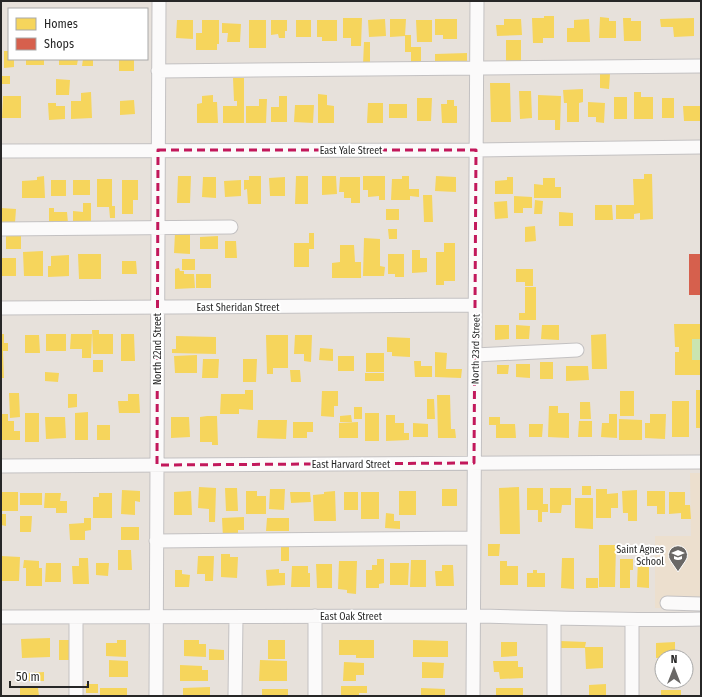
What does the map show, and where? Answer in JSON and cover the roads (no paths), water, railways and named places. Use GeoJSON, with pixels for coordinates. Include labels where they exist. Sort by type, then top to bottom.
{"type":"FeatureCollection","features":[{"type":"Feature","properties":{"kind":"street","name":"North 22nd Street"},"geometry":{"type":"LineString","coordinates":[[156,696],[159,1]]}},
{"type":"Feature","properties":{"kind":"street","name":"North 23rd Street"},"geometry":{"type":"LineString","coordinates":[[473,696],[477,1]]}},
{"type":"Feature","properties":{"kind":"street"},"geometry":{"type":"LineString","coordinates":[[158,71],[701,66]]}},
{"type":"Feature","properties":{"kind":"street","name":"East Yale Street"},"geometry":{"type":"LineString","coordinates":[[1,151],[476,150],[701,147]]}},
{"type":"Feature","properties":{"kind":"street"},"geometry":{"type":"LineString","coordinates":[[1,229],[231,227]]}},
{"type":"Feature","properties":{"kind":"street","name":"East Sheridan Street"},"geometry":{"type":"LineString","coordinates":[[1,308],[475,306]]}},
{"type":"Feature","properties":{"kind":"street"},"geometry":{"type":"LineString","coordinates":[[475,355],[577,350]]}},
{"type":"Feature","properties":{"kind":"street","name":"East Harvard Street"},"geometry":{"type":"LineString","coordinates":[[1,466],[701,462]]}},
{"type":"Feature","properties":{"kind":"street"},"geometry":{"type":"LineString","coordinates":[[156,541],[474,538]]}},
{"type":"Feature","properties":{"kind":"street"},"geometry":{"type":"LineString","coordinates":[[666,603],[694,604]]}},
{"type":"Feature","properties":{"kind":"street"},"geometry":{"type":"LineString","coordinates":[[315,696],[316,616]]}},
{"type":"Feature","properties":{"kind":"street","name":"East Oak Street"},"geometry":{"type":"LineString","coordinates":[[1,617],[530,616],[592,620],[701,619]]}},
{"type":"Feature","properties":{"kind":"street"},"geometry":{"type":"LineString","coordinates":[[235,696],[236,617]]}},
{"type":"Feature","properties":{"kind":"street"},"geometry":{"type":"LineString","coordinates":[[76,618],[76,696]]}},
{"type":"Feature","properties":{"kind":"street"},"geometry":{"type":"LineString","coordinates":[[554,618],[554,696]]}},
{"type":"Feature","properties":{"kind":"street"},"geometry":{"type":"LineString","coordinates":[[632,620],[632,696]]}},
{"type":"Feature","properties":{"kind":"place","name":"Saint Agnes School"},"geometry":{"type":"Point","coordinates":[678,572]}}]}
